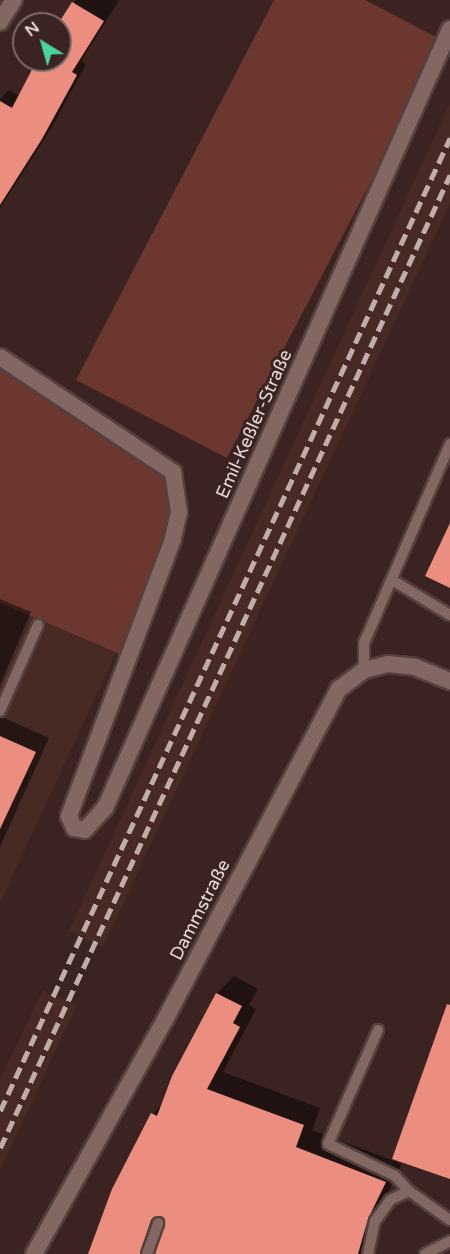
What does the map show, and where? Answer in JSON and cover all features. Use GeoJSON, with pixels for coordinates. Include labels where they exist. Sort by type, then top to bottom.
{"type":"FeatureCollection","features":[{"type":"Feature","properties":{"kind":"street"},"geometry":{"type":"LineString","coordinates":[[0,22],[14,0]]}},
{"type":"Feature","properties":{"kind":"street","name":"Emil-Keßler-Straße"},"geometry":{"type":"LineString","coordinates":[[0,357],[173,472],[179,512],[173,539],[69,816],[74,828],[85,830],[105,808],[450,29]]}},
{"type":"Feature","properties":{"kind":"street","name":"Dammstraße"},"geometry":{"type":"LineString","coordinates":[[34,1254],[166,1018],[326,708],[339,689],[364,670],[374,666],[402,665],[450,681]]}},
{"type":"Feature","properties":{"kind":"lane"},"geometry":{"type":"LineString","coordinates":[[364,670],[364,643],[450,444]]}},
{"type":"Feature","properties":{"kind":"lane"},"geometry":{"type":"LineString","coordinates":[[392,580],[450,615]]}},
{"type":"Feature","properties":{"kind":"lane"},"geometry":{"type":"LineString","coordinates":[[0,711],[38,625]]}},
{"type":"Feature","properties":{"kind":"lane"},"geometry":{"type":"LineString","coordinates":[[378,1030],[328,1144],[395,1176],[409,1191],[450,1220]]}},
{"type":"Feature","properties":{"kind":"lane"},"geometry":{"type":"LineString","coordinates":[[368,1254],[375,1221],[390,1200],[409,1191]]}},
{"type":"Feature","properties":{"kind":"lane"},"geometry":{"type":"LineString","coordinates":[[147,1254],[158,1223]]}},
{"type":"Feature","properties":{"kind":"lane"},"geometry":{"type":"LineString","coordinates":[[425,1254],[450,1241]]}},
{"type":"Feature","properties":{"kind":"shaded area"},"geometry":{"type":"Polygon","coordinates":[[[274,0],[365,0],[444,41],[227,458],[76,380],[274,0]]]}},
{"type":"Feature","properties":{"kind":"shaded area"},"geometry":{"type":"Polygon","coordinates":[[[450,103],[450,204],[103,947],[69,931],[450,103]]]}},
{"type":"Feature","properties":{"kind":"shaded area"},"geometry":{"type":"Polygon","coordinates":[[[0,359],[173,472],[179,512],[129,658],[0,603],[0,359]]]}},
{"type":"Feature","properties":{"kind":"shaded area"},"geometry":{"type":"Polygon","coordinates":[[[0,603],[116,653],[0,903],[0,603]]]}},
{"type":"Feature","properties":{"kind":"shaded area"},"geometry":{"type":"Polygon","coordinates":[[[43,990],[77,1005],[0,1170],[0,1079],[43,990]]]}},
{"type":"Feature","properties":{"kind":"building"},"geometry":{"type":"Polygon","coordinates":[[[72,2],[104,21],[72,72],[72,12],[66,12],[72,2]]]}},
{"type":"Feature","properties":{"kind":"building"},"geometry":{"type":"Polygon","coordinates":[[[31,72],[72,72],[77,75],[42,139],[0,205],[0,101],[12,108],[31,72]]]}},
{"type":"Feature","properties":{"kind":"building"},"geometry":{"type":"Polygon","coordinates":[[[450,523],[450,588],[425,576],[450,523]]]}},
{"type":"Feature","properties":{"kind":"building"},"geometry":{"type":"Polygon","coordinates":[[[0,736],[36,752],[0,829],[0,736]]]}},
{"type":"Feature","properties":{"kind":"building"},"geometry":{"type":"Polygon","coordinates":[[[216,993],[242,1006],[233,1023],[240,1027],[207,1089],[304,1125],[296,1147],[386,1182],[368,1219],[358,1254],[155,1254],[165,1222],[157,1216],[151,1220],[140,1254],[88,1254],[112,1189],[151,1113],[157,1116],[172,1076],[216,993]]]}},
{"type":"Feature","properties":{"kind":"building"},"geometry":{"type":"Polygon","coordinates":[[[447,1004],[450,1005],[450,1179],[392,1159],[447,1004]]]}},
{"type":"Feature","properties":{"kind":"railway"},"geometry":{"type":"LineString","coordinates":[[0,1111],[450,138]]}},
{"type":"Feature","properties":{"kind":"railway"},"geometry":{"type":"LineString","coordinates":[[0,1148],[450,175]]}}]}
